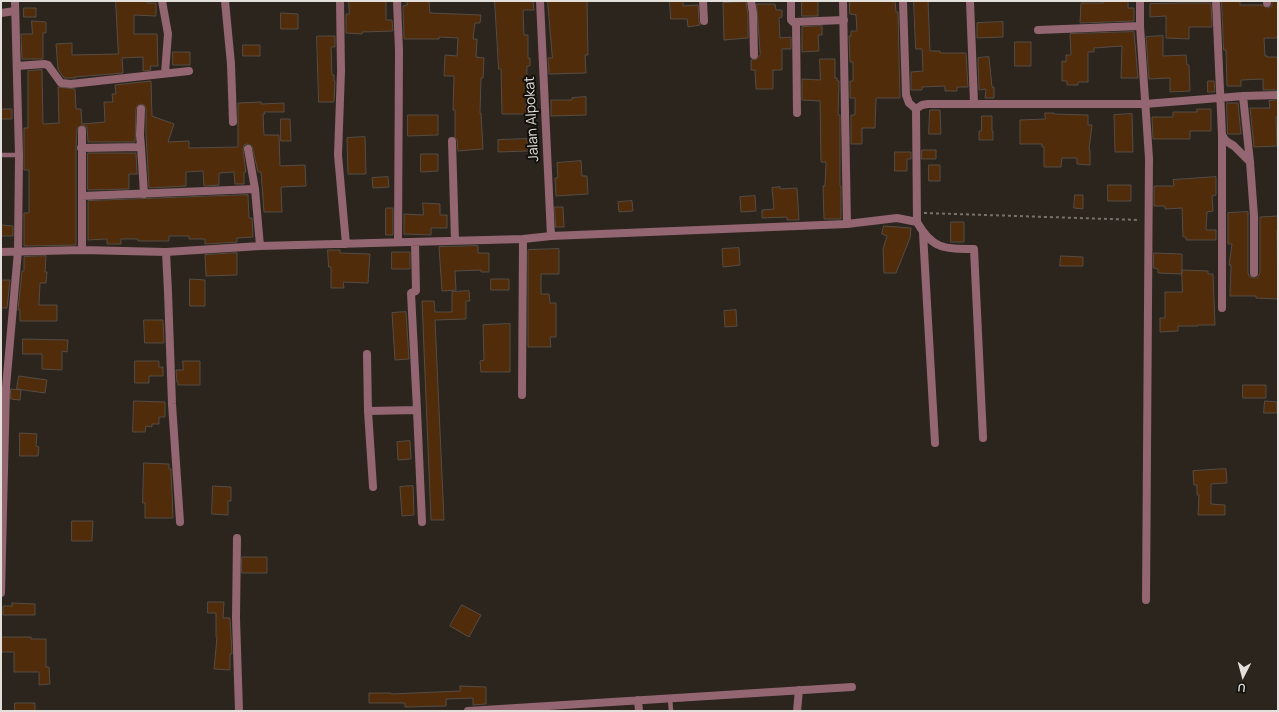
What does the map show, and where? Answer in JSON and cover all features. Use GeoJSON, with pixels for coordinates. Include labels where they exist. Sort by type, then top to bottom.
{"type":"FeatureCollection","features":[{"type":"Feature","properties":{"kind":"street"},"geometry":{"type":"LineString","coordinates":[[1,593],[3,387],[18,251],[19,154],[15,1]]}},
{"type":"Feature","properties":{"kind":"street"},"geometry":{"type":"LineString","coordinates":[[162,1],[168,34],[165,73]]}},
{"type":"Feature","properties":{"kind":"street"},"geometry":{"type":"LineString","coordinates":[[225,1],[231,64],[233,122]]}},
{"type":"Feature","properties":{"kind":"street"},"geometry":{"type":"LineString","coordinates":[[340,1],[341,71],[338,155],[346,244]]}},
{"type":"Feature","properties":{"kind":"street"},"geometry":{"type":"LineString","coordinates":[[397,1],[399,51],[398,242]]}},
{"type":"Feature","properties":{"kind":"street","name":"Jalan Alpokat"},"geometry":{"type":"LineString","coordinates":[[540,1],[551,236]]}},
{"type":"Feature","properties":{"kind":"street"},"geometry":{"type":"LineString","coordinates":[[703,1],[704,21]]}},
{"type":"Feature","properties":{"kind":"street"},"geometry":{"type":"LineString","coordinates":[[751,1],[753,13],[754,55]]}},
{"type":"Feature","properties":{"kind":"street"},"geometry":{"type":"LineString","coordinates":[[791,1],[791,20],[793,22],[844,20]]}},
{"type":"Feature","properties":{"kind":"street"},"geometry":{"type":"LineString","coordinates":[[843,1],[846,224]]}},
{"type":"Feature","properties":{"kind":"street"},"geometry":{"type":"LineString","coordinates":[[903,1],[906,95],[909,103],[916,108]]}},
{"type":"Feature","properties":{"kind":"street"},"geometry":{"type":"LineString","coordinates":[[970,1],[974,104]]}},
{"type":"Feature","properties":{"kind":"street"},"geometry":{"type":"LineString","coordinates":[[1140,1],[1140,26],[1149,158],[1146,600]]}},
{"type":"Feature","properties":{"kind":"street"},"geometry":{"type":"LineString","coordinates":[[1216,1],[1222,135],[1222,308]]}},
{"type":"Feature","properties":{"kind":"street"},"geometry":{"type":"LineString","coordinates":[[1,12],[15,11]]}},
{"type":"Feature","properties":{"kind":"street"},"geometry":{"type":"LineString","coordinates":[[796,22],[797,113]]}},
{"type":"Feature","properties":{"kind":"street"},"geometry":{"type":"LineString","coordinates":[[1038,30],[1140,26]]}},
{"type":"Feature","properties":{"kind":"street"},"geometry":{"type":"LineString","coordinates":[[17,66],[48,65],[60,83],[71,84],[189,71]]}},
{"type":"Feature","properties":{"kind":"street"},"geometry":{"type":"LineString","coordinates":[[916,108],[928,104],[1145,104],[1243,96],[1278,95]]}},
{"type":"Feature","properties":{"kind":"street"},"geometry":{"type":"LineString","coordinates":[[1243,96],[1254,216],[1254,273]]}},
{"type":"Feature","properties":{"kind":"street"},"geometry":{"type":"LineString","coordinates":[[916,108],[917,222],[923,233],[937,245],[952,249],[974,249],[983,438]]}},
{"type":"Feature","properties":{"kind":"street"},"geometry":{"type":"LineString","coordinates":[[141,109],[140,136],[144,194]]}},
{"type":"Feature","properties":{"kind":"street"},"geometry":{"type":"LineString","coordinates":[[82,130],[82,250]]}},
{"type":"Feature","properties":{"kind":"street"},"geometry":{"type":"LineString","coordinates":[[1222,135],[1226,141],[1234,146],[1250,162]]}},
{"type":"Feature","properties":{"kind":"street"},"geometry":{"type":"LineString","coordinates":[[452,141],[455,241]]}},
{"type":"Feature","properties":{"kind":"street"},"geometry":{"type":"LineString","coordinates":[[81,148],[141,146]]}},
{"type":"Feature","properties":{"kind":"street"},"geometry":{"type":"LineString","coordinates":[[248,149],[255,189],[260,246]]}},
{"type":"Feature","properties":{"kind":"street"},"geometry":{"type":"LineString","coordinates":[[82,196],[255,189]]}},
{"type":"Feature","properties":{"kind":"street"},"geometry":{"type":"LineString","coordinates":[[1,252],[82,250],[166,252],[260,246],[523,239],[551,236],[846,224],[897,218],[917,222]]}},
{"type":"Feature","properties":{"kind":"street"},"geometry":{"type":"LineString","coordinates":[[923,233],[934,443]]}},
{"type":"Feature","properties":{"kind":"street"},"geometry":{"type":"LineString","coordinates":[[522,395],[523,239]]}},
{"type":"Feature","properties":{"kind":"street"},"geometry":{"type":"LineString","coordinates":[[415,242],[416,291],[411,292],[422,522]]}},
{"type":"Feature","properties":{"kind":"street"},"geometry":{"type":"LineString","coordinates":[[166,252],[172,396],[180,522]]}},
{"type":"Feature","properties":{"kind":"street"},"geometry":{"type":"LineString","coordinates":[[368,354],[368,411],[372,487]]}},
{"type":"Feature","properties":{"kind":"street"},"geometry":{"type":"LineString","coordinates":[[368,411],[416,410]]}},
{"type":"Feature","properties":{"kind":"street"},"geometry":{"type":"LineString","coordinates":[[237,538],[236,618],[239,711]]}},
{"type":"Feature","properties":{"kind":"street"},"geometry":{"type":"LineString","coordinates":[[468,711],[852,687]]}},
{"type":"Feature","properties":{"kind":"street"},"geometry":{"type":"LineString","coordinates":[[797,711],[798,690]]}},
{"type":"Feature","properties":{"kind":"street"},"geometry":{"type":"LineString","coordinates":[[638,700],[639,711]]}},
{"type":"Feature","properties":{"kind":"lane"},"geometry":{"type":"LineString","coordinates":[[1,155],[19,154]]}},
{"type":"Feature","properties":{"kind":"lane"},"geometry":{"type":"LineString","coordinates":[[670,698],[671,711]]}},
{"type":"Feature","properties":{"kind":"path"},"geometry":{"type":"LineString","coordinates":[[917,212],[1148,221]]}},
{"type":"Feature","properties":{"kind":"building"},"geometry":{"type":"Polygon","coordinates":[[[116,1],[147,1],[147,3],[156,3],[156,16],[134,15],[134,34],[157,34],[158,66],[150,66],[151,70],[143,71],[143,57],[122,58],[123,73],[64,78],[58,69],[56,44],[72,43],[72,55],[118,54],[116,1]]]}},
{"type":"Feature","properties":{"kind":"building"},"geometry":{"type":"Polygon","coordinates":[[[349,1],[386,1],[386,20],[392,20],[393,31],[362,32],[362,34],[346,33],[346,14],[349,14],[349,1]]]}},
{"type":"Feature","properties":{"kind":"building"},"geometry":{"type":"Polygon","coordinates":[[[407,1],[429,1],[430,13],[481,15],[480,23],[475,23],[473,39],[477,39],[476,57],[484,58],[483,78],[481,78],[480,113],[483,149],[458,151],[457,140],[455,137],[455,110],[453,110],[454,76],[444,76],[445,55],[457,56],[458,38],[439,37],[439,39],[404,39],[403,6],[407,5],[407,1]]]}},
{"type":"Feature","properties":{"kind":"building"},"geometry":{"type":"Polygon","coordinates":[[[495,1],[533,1],[534,10],[523,10],[524,35],[528,35],[528,58],[530,58],[530,66],[527,66],[526,114],[502,114],[501,69],[499,69],[495,1]]]}},
{"type":"Feature","properties":{"kind":"building"},"geometry":{"type":"Polygon","coordinates":[[[548,1],[587,1],[588,55],[585,55],[586,73],[549,74],[548,58],[552,58],[548,1]]]}},
{"type":"Feature","properties":{"kind":"building"},"geometry":{"type":"Polygon","coordinates":[[[670,1],[683,1],[683,6],[698,5],[700,25],[688,27],[687,19],[671,19],[670,1]]]}},
{"type":"Feature","properties":{"kind":"building"},"geometry":{"type":"Polygon","coordinates":[[[802,1],[818,1],[818,16],[802,16],[802,1]]]}},
{"type":"Feature","properties":{"kind":"building"},"geometry":{"type":"Polygon","coordinates":[[[850,1],[895,1],[896,12],[898,12],[900,98],[876,98],[875,128],[862,128],[862,144],[851,144],[851,115],[855,115],[855,98],[850,98],[850,81],[853,81],[853,62],[850,62],[849,36],[851,36],[851,31],[857,31],[856,15],[850,14],[850,1]]]}},
{"type":"Feature","properties":{"kind":"building"},"geometry":{"type":"Polygon","coordinates":[[[914,1],[928,1],[930,51],[940,51],[940,53],[966,53],[968,87],[957,87],[957,91],[945,91],[945,86],[922,87],[922,90],[911,90],[911,72],[923,71],[922,49],[916,49],[914,1]]]}},
{"type":"Feature","properties":{"kind":"building"},"geometry":{"type":"Polygon","coordinates":[[[1103,1],[1128,1],[1128,8],[1134,8],[1134,21],[1080,23],[1081,3],[1103,3],[1103,1]]]}},
{"type":"Feature","properties":{"kind":"building"},"geometry":{"type":"Polygon","coordinates":[[[1222,1],[1240,1],[1240,5],[1262,5],[1267,8],[1272,6],[1272,1],[1278,1],[1278,38],[1264,38],[1265,56],[1278,57],[1278,90],[1263,90],[1263,79],[1241,80],[1241,86],[1227,86],[1222,1]]]}},
{"type":"Feature","properties":{"kind":"building"},"geometry":{"type":"Polygon","coordinates":[[[746,2],[748,14],[748,38],[724,40],[723,3],[746,2]]]}},
{"type":"Feature","properties":{"kind":"building"},"geometry":{"type":"Polygon","coordinates":[[[1211,3],[1212,27],[1189,27],[1189,39],[1166,38],[1166,16],[1150,17],[1150,4],[1211,3]]]}},
{"type":"Feature","properties":{"kind":"building"},"geometry":{"type":"Polygon","coordinates":[[[757,4],[775,4],[776,10],[782,10],[782,17],[779,18],[780,38],[791,37],[791,49],[782,49],[782,70],[773,70],[773,89],[756,89],[755,70],[751,70],[751,60],[757,59],[760,55],[757,4]]]}},
{"type":"Feature","properties":{"kind":"building"},"geometry":{"type":"Polygon","coordinates":[[[24,8],[36,8],[36,17],[24,17],[24,8]]]}},
{"type":"Feature","properties":{"kind":"building"},"geometry":{"type":"Polygon","coordinates":[[[281,13],[298,14],[298,29],[281,29],[281,13]]]}},
{"type":"Feature","properties":{"kind":"building"},"geometry":{"type":"Polygon","coordinates":[[[32,21],[46,22],[46,33],[43,33],[43,59],[22,59],[21,34],[32,34],[32,21]]]}},
{"type":"Feature","properties":{"kind":"building"},"geometry":{"type":"Polygon","coordinates":[[[1003,22],[1003,37],[977,38],[977,23],[1003,22]]]}},
{"type":"Feature","properties":{"kind":"building"},"geometry":{"type":"Polygon","coordinates":[[[822,26],[822,35],[818,35],[819,51],[802,52],[802,27],[822,26]]]}},
{"type":"Feature","properties":{"kind":"building"},"geometry":{"type":"Polygon","coordinates":[[[1134,32],[1138,78],[1121,78],[1122,46],[1094,48],[1094,52],[1088,52],[1088,82],[1078,82],[1078,85],[1067,85],[1067,81],[1062,81],[1062,61],[1066,62],[1066,55],[1071,55],[1070,34],[1134,32]]]}},
{"type":"Feature","properties":{"kind":"building"},"geometry":{"type":"Polygon","coordinates":[[[317,36],[335,36],[335,47],[331,47],[332,75],[334,75],[335,81],[334,102],[319,102],[317,36]]]}},
{"type":"Feature","properties":{"kind":"building"},"geometry":{"type":"Polygon","coordinates":[[[1163,36],[1163,56],[1186,55],[1187,65],[1189,65],[1190,91],[1170,92],[1170,78],[1149,79],[1146,37],[1163,36]]]}},
{"type":"Feature","properties":{"kind":"building"},"geometry":{"type":"Polygon","coordinates":[[[1015,42],[1031,42],[1031,66],[1015,66],[1015,42]]]}},
{"type":"Feature","properties":{"kind":"building"},"geometry":{"type":"Polygon","coordinates":[[[243,45],[260,45],[260,56],[243,56],[243,45]]]}},
{"type":"Feature","properties":{"kind":"building"},"geometry":{"type":"Polygon","coordinates":[[[173,52],[190,52],[190,65],[173,65],[173,52]]]}},
{"type":"Feature","properties":{"kind":"building"},"geometry":{"type":"Polygon","coordinates":[[[989,57],[992,87],[994,87],[994,98],[985,98],[986,89],[979,90],[978,58],[989,57]]]}},
{"type":"Feature","properties":{"kind":"building"},"geometry":{"type":"Polygon","coordinates":[[[820,59],[835,59],[835,78],[839,81],[838,115],[840,115],[841,219],[824,219],[823,186],[825,186],[826,162],[821,162],[820,101],[802,100],[802,79],[820,80],[820,59]]]}},
{"type":"Feature","properties":{"kind":"building"},"geometry":{"type":"Polygon","coordinates":[[[42,70],[43,124],[59,123],[58,87],[75,89],[76,109],[81,109],[82,124],[105,122],[104,102],[113,102],[112,94],[116,94],[115,85],[151,81],[152,116],[174,124],[168,142],[189,141],[189,148],[238,147],[238,103],[284,103],[284,112],[264,112],[264,135],[279,135],[280,166],[305,165],[306,186],[281,187],[282,212],[264,212],[261,172],[258,172],[252,146],[247,144],[244,145],[243,150],[246,172],[244,172],[244,184],[235,184],[234,172],[219,173],[219,185],[204,186],[203,171],[186,172],[186,186],[149,188],[146,109],[144,105],[141,104],[137,106],[136,109],[135,142],[88,142],[87,127],[82,125],[77,128],[76,245],[24,246],[24,213],[29,213],[29,170],[24,170],[24,128],[28,128],[28,71],[42,70]]]}},
{"type":"Feature","properties":{"kind":"building"},"geometry":{"type":"Polygon","coordinates":[[[1208,81],[1214,81],[1215,92],[1208,92],[1208,81]]]}},
{"type":"Feature","properties":{"kind":"building"},"geometry":{"type":"Polygon","coordinates":[[[586,97],[586,115],[551,116],[551,100],[572,100],[572,98],[586,97]]]}},
{"type":"Feature","properties":{"kind":"building"},"geometry":{"type":"Polygon","coordinates":[[[1278,100],[1278,117],[1276,117],[1277,146],[1254,147],[1250,108],[1270,108],[1269,101],[1278,100]]]}},
{"type":"Feature","properties":{"kind":"building"},"geometry":{"type":"Polygon","coordinates":[[[1227,103],[1238,103],[1241,134],[1228,134],[1227,103]]]}},
{"type":"Feature","properties":{"kind":"building"},"geometry":{"type":"Polygon","coordinates":[[[1,109],[12,109],[12,119],[1,119],[1,109]]]}},
{"type":"Feature","properties":{"kind":"building"},"geometry":{"type":"Polygon","coordinates":[[[1197,109],[1211,109],[1211,131],[1190,131],[1190,139],[1153,139],[1152,117],[1173,117],[1173,112],[1197,112],[1197,109]]]}},
{"type":"Feature","properties":{"kind":"building"},"geometry":{"type":"Polygon","coordinates":[[[930,110],[940,110],[941,134],[929,134],[930,110]]]}},
{"type":"Feature","properties":{"kind":"building"},"geometry":{"type":"Polygon","coordinates":[[[1045,113],[1088,115],[1088,125],[1092,125],[1089,150],[1090,165],[1077,164],[1077,158],[1062,158],[1061,167],[1044,167],[1044,147],[1042,147],[1042,144],[1020,144],[1020,120],[1045,119],[1045,113]]]}},
{"type":"Feature","properties":{"kind":"building"},"geometry":{"type":"Polygon","coordinates":[[[1132,114],[1133,152],[1115,152],[1114,115],[1132,114]]]}},
{"type":"Feature","properties":{"kind":"building"},"geometry":{"type":"Polygon","coordinates":[[[408,115],[438,115],[438,135],[408,136],[408,115]]]}},
{"type":"Feature","properties":{"kind":"building"},"geometry":{"type":"Polygon","coordinates":[[[982,116],[992,116],[993,140],[979,140],[982,116]]]}},
{"type":"Feature","properties":{"kind":"building"},"geometry":{"type":"Polygon","coordinates":[[[281,119],[290,119],[291,141],[281,141],[281,119]]]}},
{"type":"Feature","properties":{"kind":"building"},"geometry":{"type":"Polygon","coordinates":[[[365,137],[366,174],[348,174],[347,138],[365,137]]]}},
{"type":"Feature","properties":{"kind":"building"},"geometry":{"type":"Polygon","coordinates":[[[527,139],[528,151],[498,152],[498,140],[527,139]]]}},
{"type":"Feature","properties":{"kind":"building"},"geometry":{"type":"Polygon","coordinates":[[[922,150],[936,150],[936,159],[922,159],[922,150]]]}},
{"type":"Feature","properties":{"kind":"building"},"geometry":{"type":"Polygon","coordinates":[[[895,152],[911,152],[911,159],[907,159],[907,171],[895,171],[895,152]]]}},
{"type":"Feature","properties":{"kind":"building"},"geometry":{"type":"Polygon","coordinates":[[[88,153],[136,153],[137,174],[129,174],[129,189],[88,190],[88,153]]]}},
{"type":"Feature","properties":{"kind":"building"},"geometry":{"type":"Polygon","coordinates":[[[421,154],[438,154],[438,171],[421,172],[421,154]]]}},
{"type":"Feature","properties":{"kind":"building"},"geometry":{"type":"Polygon","coordinates":[[[581,161],[582,176],[587,176],[588,194],[556,196],[555,178],[558,178],[557,163],[581,161]]]}},
{"type":"Feature","properties":{"kind":"building"},"geometry":{"type":"Polygon","coordinates":[[[929,165],[940,165],[940,181],[929,181],[929,165]]]}},
{"type":"Feature","properties":{"kind":"building"},"geometry":{"type":"Polygon","coordinates":[[[388,177],[389,187],[373,188],[372,178],[388,177]]]}},
{"type":"Feature","properties":{"kind":"building"},"geometry":{"type":"Polygon","coordinates":[[[1216,177],[1216,195],[1212,196],[1213,211],[1207,212],[1206,230],[1216,230],[1216,240],[1186,240],[1186,237],[1183,237],[1182,208],[1165,209],[1165,206],[1154,206],[1154,186],[1174,186],[1173,180],[1216,177]]]}},
{"type":"Feature","properties":{"kind":"building"},"geometry":{"type":"Polygon","coordinates":[[[1108,185],[1131,185],[1131,201],[1108,201],[1108,185]]]}},
{"type":"Feature","properties":{"kind":"building"},"geometry":{"type":"Polygon","coordinates":[[[780,187],[780,189],[797,188],[799,220],[787,220],[787,217],[762,218],[762,210],[774,209],[772,188],[780,187]]]}},
{"type":"Feature","properties":{"kind":"building"},"geometry":{"type":"Polygon","coordinates":[[[248,195],[249,218],[252,218],[253,237],[237,238],[237,242],[205,244],[205,239],[189,239],[189,236],[169,236],[169,241],[138,241],[138,239],[121,239],[121,244],[107,244],[107,239],[88,240],[88,201],[248,195]]]}},
{"type":"Feature","properties":{"kind":"building"},"geometry":{"type":"Polygon","coordinates":[[[1075,195],[1083,195],[1083,209],[1074,208],[1075,195]]]}},
{"type":"Feature","properties":{"kind":"building"},"geometry":{"type":"Polygon","coordinates":[[[755,196],[756,211],[741,212],[740,197],[755,196]]]}},
{"type":"Feature","properties":{"kind":"building"},"geometry":{"type":"Polygon","coordinates":[[[632,201],[633,211],[619,212],[618,202],[632,201]]]}},
{"type":"Feature","properties":{"kind":"building"},"geometry":{"type":"Polygon","coordinates":[[[423,203],[440,204],[440,215],[447,215],[447,228],[431,228],[431,235],[404,234],[404,214],[423,215],[423,203]]]}},
{"type":"Feature","properties":{"kind":"building"},"geometry":{"type":"Polygon","coordinates":[[[555,207],[563,207],[564,227],[556,227],[555,207]]]}},
{"type":"Feature","properties":{"kind":"building"},"geometry":{"type":"Polygon","coordinates":[[[386,208],[393,208],[393,235],[386,235],[386,208]]]}},
{"type":"Feature","properties":{"kind":"building"},"geometry":{"type":"Polygon","coordinates":[[[1248,212],[1248,273],[1249,276],[1254,278],[1257,278],[1260,273],[1260,217],[1278,216],[1278,299],[1256,298],[1256,296],[1230,296],[1231,265],[1229,265],[1232,244],[1228,244],[1228,213],[1248,212]]]}},
{"type":"Feature","properties":{"kind":"building"},"geometry":{"type":"Polygon","coordinates":[[[951,222],[964,222],[964,242],[951,242],[951,222]]]}},
{"type":"Feature","properties":{"kind":"building"},"geometry":{"type":"Polygon","coordinates":[[[1,225],[13,226],[13,236],[1,236],[1,225]]]}},
{"type":"Feature","properties":{"kind":"building"},"geometry":{"type":"Polygon","coordinates":[[[884,226],[911,228],[910,238],[896,273],[884,273],[883,249],[887,236],[882,234],[884,226]]]}},
{"type":"Feature","properties":{"kind":"building"},"geometry":{"type":"Polygon","coordinates":[[[478,246],[478,253],[489,253],[489,272],[481,272],[481,270],[455,271],[456,290],[442,291],[439,247],[478,246]]]}},
{"type":"Feature","properties":{"kind":"building"},"geometry":{"type":"Polygon","coordinates":[[[739,248],[740,265],[723,267],[722,249],[739,248]]]}},
{"type":"Feature","properties":{"kind":"building"},"geometry":{"type":"Polygon","coordinates":[[[559,249],[559,274],[541,274],[541,294],[549,294],[550,303],[556,303],[556,337],[550,337],[551,347],[528,347],[528,250],[559,249]]]}},
{"type":"Feature","properties":{"kind":"building"},"geometry":{"type":"Polygon","coordinates":[[[328,250],[340,250],[340,253],[370,254],[368,283],[343,282],[344,288],[331,288],[331,267],[329,267],[328,250]]]}},
{"type":"Feature","properties":{"kind":"building"},"geometry":{"type":"Polygon","coordinates":[[[392,252],[410,252],[410,269],[392,269],[392,252]]]}},
{"type":"Feature","properties":{"kind":"building"},"geometry":{"type":"Polygon","coordinates":[[[237,253],[237,275],[206,276],[205,255],[237,253]]]}},
{"type":"Feature","properties":{"kind":"building"},"geometry":{"type":"Polygon","coordinates":[[[1154,253],[1182,254],[1182,274],[1158,273],[1158,269],[1154,268],[1154,253]]]}},
{"type":"Feature","properties":{"kind":"building"},"geometry":{"type":"Polygon","coordinates":[[[46,256],[46,283],[40,283],[39,305],[57,305],[57,321],[20,321],[20,310],[18,310],[22,271],[24,271],[24,257],[46,256]]]}},
{"type":"Feature","properties":{"kind":"building"},"geometry":{"type":"Polygon","coordinates":[[[1061,256],[1083,257],[1083,266],[1060,266],[1061,256]]]}},
{"type":"Feature","properties":{"kind":"building"},"geometry":{"type":"Polygon","coordinates":[[[1182,270],[1208,271],[1208,274],[1213,274],[1215,325],[1178,326],[1178,331],[1160,332],[1160,318],[1165,318],[1165,292],[1182,292],[1182,270]]]}},
{"type":"Feature","properties":{"kind":"building"},"geometry":{"type":"Polygon","coordinates":[[[190,279],[205,280],[205,306],[190,306],[190,279]]]}},
{"type":"Feature","properties":{"kind":"building"},"geometry":{"type":"Polygon","coordinates":[[[491,279],[509,279],[509,290],[491,290],[491,279]]]}},
{"type":"Feature","properties":{"kind":"building"},"geometry":{"type":"Polygon","coordinates":[[[1,280],[10,280],[7,308],[1,308],[1,280]]]}},
{"type":"Feature","properties":{"kind":"building"},"geometry":{"type":"Polygon","coordinates":[[[469,291],[470,301],[466,301],[466,319],[435,320],[444,520],[431,520],[422,301],[434,301],[435,312],[452,312],[452,292],[469,291]]]}},
{"type":"Feature","properties":{"kind":"building"},"geometry":{"type":"Polygon","coordinates":[[[736,310],[737,326],[725,327],[724,311],[736,310]]]}},
{"type":"Feature","properties":{"kind":"building"},"geometry":{"type":"Polygon","coordinates":[[[406,312],[409,359],[395,360],[392,313],[406,312]]]}},
{"type":"Feature","properties":{"kind":"building"},"geometry":{"type":"Polygon","coordinates":[[[144,320],[163,320],[164,343],[145,343],[144,320]]]}},
{"type":"Feature","properties":{"kind":"building"},"geometry":{"type":"Polygon","coordinates":[[[510,324],[510,372],[481,372],[480,361],[484,360],[483,325],[510,324]]]}},
{"type":"Feature","properties":{"kind":"building"},"geometry":{"type":"Polygon","coordinates":[[[23,339],[68,340],[67,352],[62,351],[62,370],[42,369],[42,354],[23,354],[23,339]]]}},
{"type":"Feature","properties":{"kind":"building"},"geometry":{"type":"Polygon","coordinates":[[[135,361],[159,361],[159,367],[163,367],[163,376],[149,376],[149,383],[135,383],[135,361]]]}},
{"type":"Feature","properties":{"kind":"building"},"geometry":{"type":"Polygon","coordinates":[[[183,361],[200,361],[200,385],[178,385],[176,370],[183,370],[183,361]]]}},
{"type":"Feature","properties":{"kind":"building"},"geometry":{"type":"Polygon","coordinates":[[[19,376],[47,380],[45,393],[17,389],[19,376]]]}},
{"type":"Feature","properties":{"kind":"building"},"geometry":{"type":"Polygon","coordinates":[[[1243,385],[1266,385],[1266,398],[1243,398],[1243,385]]]}},
{"type":"Feature","properties":{"kind":"building"},"geometry":{"type":"Polygon","coordinates":[[[11,389],[21,390],[20,400],[11,399],[11,389]]]}},
{"type":"Feature","properties":{"kind":"building"},"geometry":{"type":"Polygon","coordinates":[[[134,401],[165,402],[165,417],[159,417],[159,424],[152,424],[152,427],[146,426],[145,432],[133,432],[134,401]]]}},
{"type":"Feature","properties":{"kind":"building"},"geometry":{"type":"Polygon","coordinates":[[[1265,401],[1277,402],[1277,413],[1264,413],[1265,401]]]}},
{"type":"Feature","properties":{"kind":"building"},"geometry":{"type":"Polygon","coordinates":[[[20,433],[37,434],[36,446],[39,447],[38,456],[20,456],[20,433]]]}},
{"type":"Feature","properties":{"kind":"building"},"geometry":{"type":"Polygon","coordinates":[[[410,441],[411,459],[398,460],[397,442],[410,441]]]}},
{"type":"Feature","properties":{"kind":"building"},"geometry":{"type":"Polygon","coordinates":[[[144,463],[169,464],[169,469],[171,469],[173,518],[145,518],[145,503],[143,503],[144,463]]]}},
{"type":"Feature","properties":{"kind":"building"},"geometry":{"type":"Polygon","coordinates":[[[1226,469],[1227,483],[1211,484],[1211,504],[1225,505],[1225,515],[1198,515],[1199,495],[1197,495],[1197,485],[1194,485],[1193,471],[1226,469]]]}},
{"type":"Feature","properties":{"kind":"building"},"geometry":{"type":"Polygon","coordinates":[[[213,486],[231,487],[231,501],[228,501],[228,515],[212,514],[213,486]]]}},
{"type":"Feature","properties":{"kind":"building"},"geometry":{"type":"Polygon","coordinates":[[[413,486],[414,515],[402,516],[400,487],[413,486]]]}},
{"type":"Feature","properties":{"kind":"building"},"geometry":{"type":"Polygon","coordinates":[[[72,521],[93,521],[92,541],[72,541],[72,521]]]}},
{"type":"Feature","properties":{"kind":"building"},"geometry":{"type":"Polygon","coordinates":[[[242,557],[267,557],[267,573],[242,573],[242,557]]]}},
{"type":"Feature","properties":{"kind":"building"},"geometry":{"type":"Polygon","coordinates":[[[208,602],[224,602],[223,618],[230,618],[232,654],[230,654],[230,670],[214,669],[217,637],[216,613],[208,613],[208,602]]]}},
{"type":"Feature","properties":{"kind":"building"},"geometry":{"type":"Polygon","coordinates":[[[12,603],[35,604],[35,615],[3,615],[3,606],[12,606],[12,603]]]}},
{"type":"Feature","properties":{"kind":"building"},"geometry":{"type":"Polygon","coordinates":[[[462,605],[481,615],[469,637],[450,626],[462,605]]]}},
{"type":"Feature","properties":{"kind":"building"},"geometry":{"type":"Polygon","coordinates":[[[2,637],[31,637],[31,639],[46,639],[46,667],[49,667],[50,684],[39,685],[39,672],[14,672],[14,652],[2,652],[2,637]]]}},
{"type":"Feature","properties":{"kind":"building"},"geometry":{"type":"Polygon","coordinates":[[[460,686],[486,687],[486,704],[473,705],[473,698],[446,699],[446,706],[405,707],[405,703],[369,703],[369,693],[391,694],[460,691],[460,686]]]}},
{"type":"Feature","properties":{"kind":"building"},"geometry":{"type":"Polygon","coordinates":[[[15,703],[35,703],[35,711],[15,711],[15,703]]]}}]}
